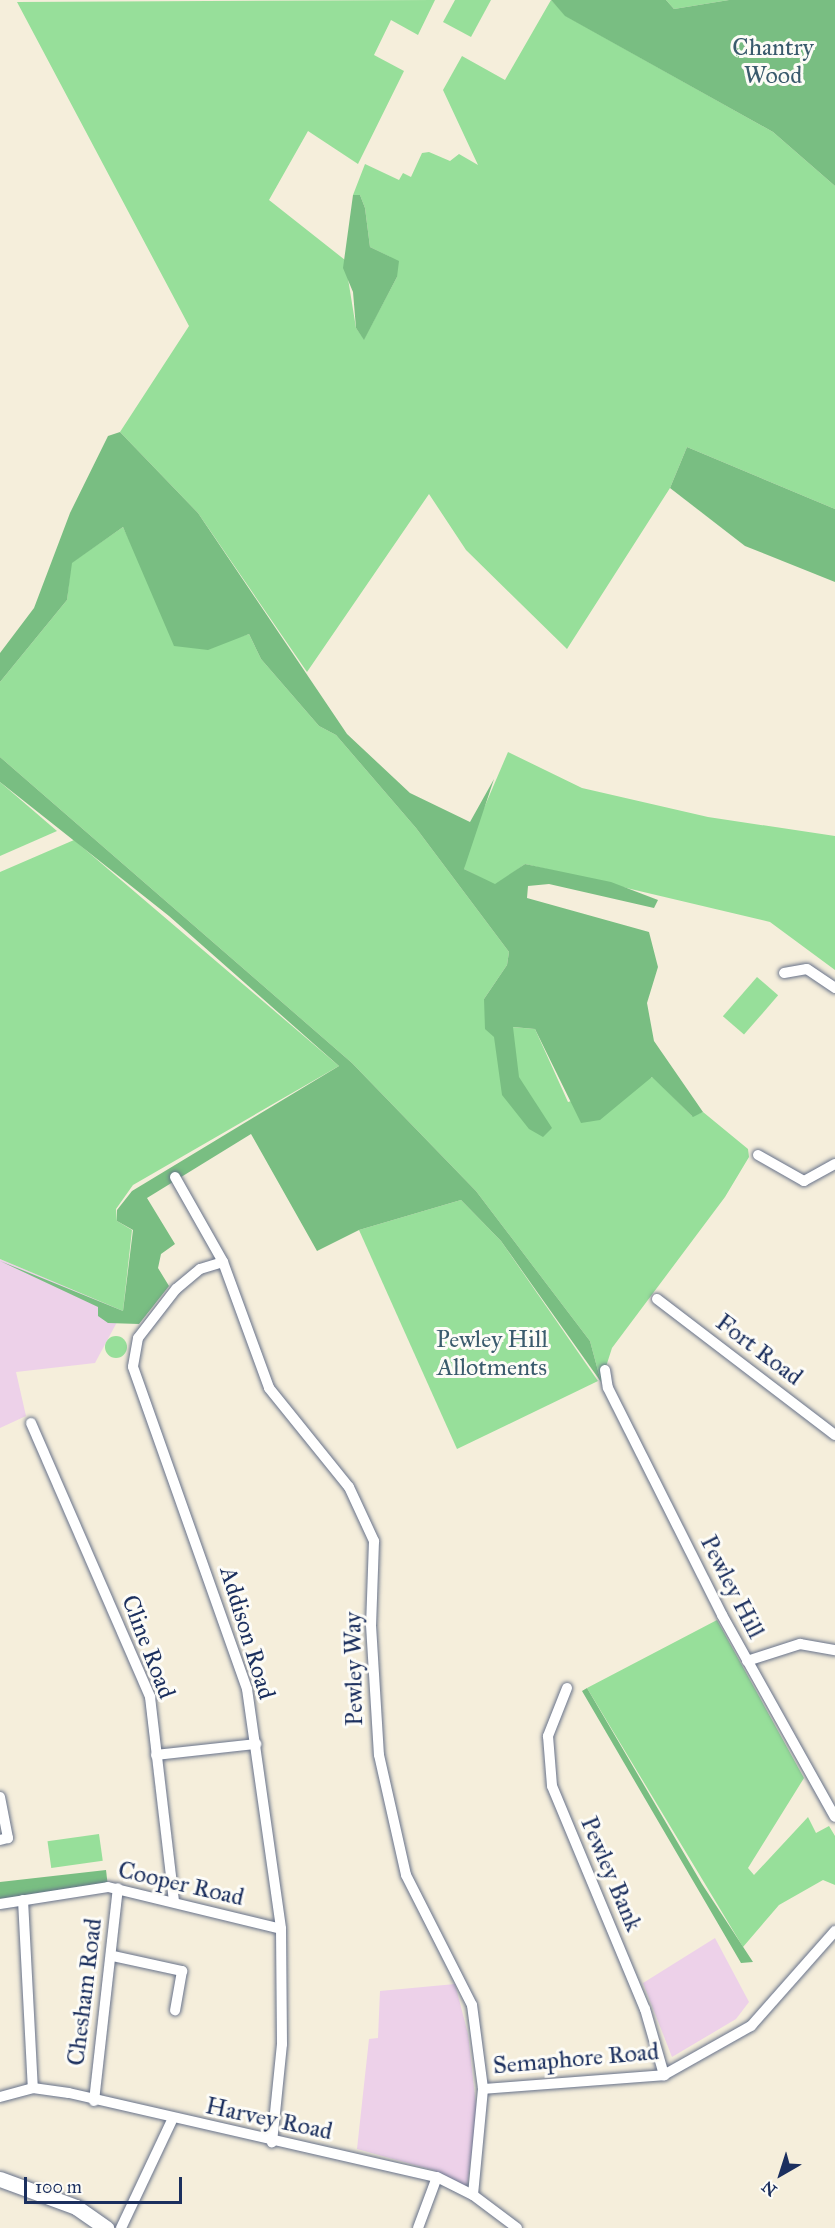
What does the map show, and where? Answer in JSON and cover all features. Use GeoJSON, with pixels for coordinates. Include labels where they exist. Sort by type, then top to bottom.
{"type":"FeatureCollection","features":[{"type":"Feature","properties":{"kind":"main road"},"geometry":{"type":"LineString","coordinates":[[0,2179],[76,2206],[106,2228]]}},
{"type":"Feature","properties":{"kind":"street"},"geometry":{"type":"LineString","coordinates":[[784,973],[807,969],[835,988]]}},
{"type":"Feature","properties":{"kind":"street"},"geometry":{"type":"LineString","coordinates":[[758,1155],[804,1181],[835,1164]]}},
{"type":"Feature","properties":{"kind":"street","name":"Pewley Way"},"geometry":{"type":"LineString","coordinates":[[175,1177],[223,1262],[269,1388],[349,1487],[374,1541],[372,1673],[387,1804],[406,1875],[472,2005],[483,2089],[473,2195]]}},
{"type":"Feature","properties":{"kind":"street","name":"Addison Road"},"geometry":{"type":"LineString","coordinates":[[223,1262],[190,1275],[156,1312],[138,1338],[133,1367],[247,1689],[281,1929],[282,2044],[272,2142]]}},
{"type":"Feature","properties":{"kind":"street","name":"Fort Road"},"geometry":{"type":"LineString","coordinates":[[657,1299],[835,1435]]}},
{"type":"Feature","properties":{"kind":"street","name":"Pewley Hill"},"geometry":{"type":"LineString","coordinates":[[605,1370],[608,1388],[747,1661],[835,1816]]}},
{"type":"Feature","properties":{"kind":"street","name":"Cline Road"},"geometry":{"type":"LineString","coordinates":[[31,1423],[150,1698],[174,1901]]}},
{"type":"Feature","properties":{"kind":"street"},"geometry":{"type":"LineString","coordinates":[[747,1661],[800,1644],[835,1650]]}},
{"type":"Feature","properties":{"kind":"street","name":"Pewley Bank"},"geometry":{"type":"LineString","coordinates":[[567,1688],[548,1736],[552,1786],[645,2009],[664,2075]]}},
{"type":"Feature","properties":{"kind":"street"},"geometry":{"type":"LineString","coordinates":[[156,1755],[256,1744]]}},
{"type":"Feature","properties":{"kind":"street"},"geometry":{"type":"LineString","coordinates":[[0,1797],[8,1838],[0,1840]]}},
{"type":"Feature","properties":{"kind":"street","name":"Cooper Road"},"geometry":{"type":"LineString","coordinates":[[0,1904],[118,1888],[281,1929]]}},
{"type":"Feature","properties":{"kind":"street","name":"Chesham Road"},"geometry":{"type":"LineString","coordinates":[[94,2101],[113,1956],[118,1888]]}},
{"type":"Feature","properties":{"kind":"street"},"geometry":{"type":"LineString","coordinates":[[23,1900],[33,2088]]}},
{"type":"Feature","properties":{"kind":"street","name":"Semaphore Road"},"geometry":{"type":"LineString","coordinates":[[483,2089],[664,2075],[751,2026],[835,1931]]}},
{"type":"Feature","properties":{"kind":"street"},"geometry":{"type":"LineString","coordinates":[[113,1956],[182,1971],[175,2010]]}},
{"type":"Feature","properties":{"kind":"street","name":"Harvey Road"},"geometry":{"type":"LineString","coordinates":[[0,2097],[33,2088],[436,2177],[473,2195],[517,2228]]}},
{"type":"Feature","properties":{"kind":"street"},"geometry":{"type":"LineString","coordinates":[[120,2228],[172,2120]]}},
{"type":"Feature","properties":{"kind":"street"},"geometry":{"type":"LineString","coordinates":[[418,2228],[436,2177]]}},
{"type":"Feature","properties":{"kind":"shaded area"},"geometry":{"type":"Polygon","coordinates":[[[0,1259],[123,1311],[95,1363],[16,1372],[26,1416],[0,1428],[0,1259]]]}},
{"type":"Feature","properties":{"kind":"shaded area"},"geometry":{"type":"Polygon","coordinates":[[[715,1938],[749,2002],[736,2019],[672,2057],[643,1983],[715,1938]]]}},
{"type":"Feature","properties":{"kind":"shaded area"},"geometry":{"type":"Polygon","coordinates":[[[455,1984],[468,2034],[477,2114],[467,2187],[433,2170],[357,2149],[369,2039],[378,2038],[380,1991],[455,1984]]]}},
{"type":"Feature","properties":{"kind":"green space"},"geometry":{"type":"Polygon","coordinates":[[[435,0],[418,35],[391,20],[374,55],[404,71],[358,164],[308,131],[269,200],[345,260],[356,328],[364,339],[397,277],[390,257],[370,247],[365,208],[360,195],[353,195],[365,164],[399,180],[403,173],[411,177],[422,153],[429,152],[450,161],[459,154],[478,165],[443,90],[462,56],[505,80],[551,0],[566,16],[773,132],[835,186],[835,509],[687,447],[670,488],[567,649],[466,550],[429,494],[307,672],[198,513],[120,432],[189,326],[17,2],[435,0]]]}},
{"type":"Feature","properties":{"kind":"green space"},"geometry":{"type":"Polygon","coordinates":[[[455,0],[491,0],[471,37],[443,22],[455,0]]]}},
{"type":"Feature","properties":{"kind":"green space","name":"Chantry Wood"},"geometry":{"type":"Polygon","coordinates":[[[551,0],[666,0],[674,9],[729,0],[835,0],[835,186],[773,132],[565,16],[551,0]]]}},
{"type":"Feature","properties":{"kind":"green space"},"geometry":{"type":"Polygon","coordinates":[[[666,0],[729,0],[674,9],[666,0]]]}},
{"type":"Feature","properties":{"kind":"green space"},"geometry":{"type":"Polygon","coordinates":[[[353,195],[360,195],[365,208],[370,247],[399,261],[397,277],[364,340],[356,328],[353,292],[343,268],[353,195]]]}},
{"type":"Feature","properties":{"kind":"green space"},"geometry":{"type":"Polygon","coordinates":[[[120,432],[198,513],[347,734],[410,793],[470,822],[494,779],[464,869],[495,884],[525,864],[611,882],[658,900],[654,908],[549,884],[528,886],[527,898],[649,932],[658,967],[647,1003],[654,1041],[703,1112],[693,1117],[652,1077],[600,1120],[581,1123],[535,1029],[513,1027],[519,1077],[552,1128],[543,1137],[529,1129],[502,1095],[494,1037],[485,1029],[484,999],[507,965],[509,952],[416,828],[336,735],[319,726],[261,659],[249,634],[208,650],[174,646],[123,527],[72,563],[67,600],[0,682],[0,653],[34,608],[70,513],[108,436],[120,432]]]}},
{"type":"Feature","properties":{"kind":"green space"},"geometry":{"type":"Polygon","coordinates":[[[687,447],[835,509],[835,582],[745,546],[670,488],[687,447]]]}},
{"type":"Feature","properties":{"kind":"green space"},"geometry":{"type":"Polygon","coordinates":[[[123,527],[144,571],[236,638],[249,634],[261,659],[319,726],[336,735],[416,828],[509,952],[507,965],[484,999],[512,1027],[535,1029],[568,1102],[653,1077],[692,1116],[703,1112],[748,1149],[749,1157],[725,1197],[612,1348],[601,1382],[590,1341],[476,1191],[352,1063],[0,757],[0,682],[67,600],[71,563],[123,527]]]}},
{"type":"Feature","properties":{"kind":"green space"},"geometry":{"type":"Polygon","coordinates":[[[508,752],[582,788],[708,817],[835,836],[835,970],[770,922],[525,864],[495,885],[464,869],[466,850],[508,752]]]}},
{"type":"Feature","properties":{"kind":"green space"},"geometry":{"type":"Polygon","coordinates":[[[0,757],[352,1063],[476,1191],[590,1341],[601,1382],[501,1241],[461,1200],[359,1230],[317,1251],[251,1134],[147,1198],[175,1244],[161,1254],[158,1268],[169,1286],[139,1324],[108,1323],[98,1316],[98,1307],[0,1261],[123,1311],[133,1230],[117,1221],[117,1210],[132,1191],[339,1066],[169,916],[0,782],[0,757]]]}},
{"type":"Feature","properties":{"kind":"green space"},"geometry":{"type":"Polygon","coordinates":[[[0,782],[57,831],[0,856],[0,782]]]}},
{"type":"Feature","properties":{"kind":"green space"},"geometry":{"type":"Polygon","coordinates":[[[74,840],[339,1066],[133,1185],[116,1209],[117,1221],[132,1230],[123,1311],[0,1259],[0,872],[74,840]]]}},
{"type":"Feature","properties":{"kind":"green space"},"geometry":{"type":"Polygon","coordinates":[[[757,977],[778,995],[744,1035],[723,1016],[757,977]]]}},
{"type":"Feature","properties":{"kind":"green space","name":"Pewley Hill Allotments"},"geometry":{"type":"Polygon","coordinates":[[[461,1200],[501,1241],[598,1381],[457,1449],[359,1230],[461,1200]]]}},
{"type":"Feature","properties":{"kind":"green space"},"geometry":{"type":"Polygon","coordinates":[[[116,1336],[124,1339],[127,1347],[124,1355],[116,1358],[108,1355],[105,1347],[108,1339],[116,1336]]]}},
{"type":"Feature","properties":{"kind":"green space"},"geometry":{"type":"Polygon","coordinates":[[[717,1620],[804,1778],[748,1868],[754,1875],[808,1817],[816,1833],[829,1826],[835,1836],[835,1885],[823,1880],[779,1905],[743,1947],[587,1688],[717,1620]]]}},
{"type":"Feature","properties":{"kind":"green space"},"geometry":{"type":"Polygon","coordinates":[[[587,1688],[702,1884],[753,1962],[741,1963],[582,1691],[587,1688]]]}},
{"type":"Feature","properties":{"kind":"green space"},"geometry":{"type":"Polygon","coordinates":[[[99,1834],[103,1861],[51,1868],[48,1841],[99,1834]]]}},
{"type":"Feature","properties":{"kind":"green space"},"geometry":{"type":"Polygon","coordinates":[[[106,1870],[108,1887],[0,1904],[0,1882],[106,1870]]]}}]}
